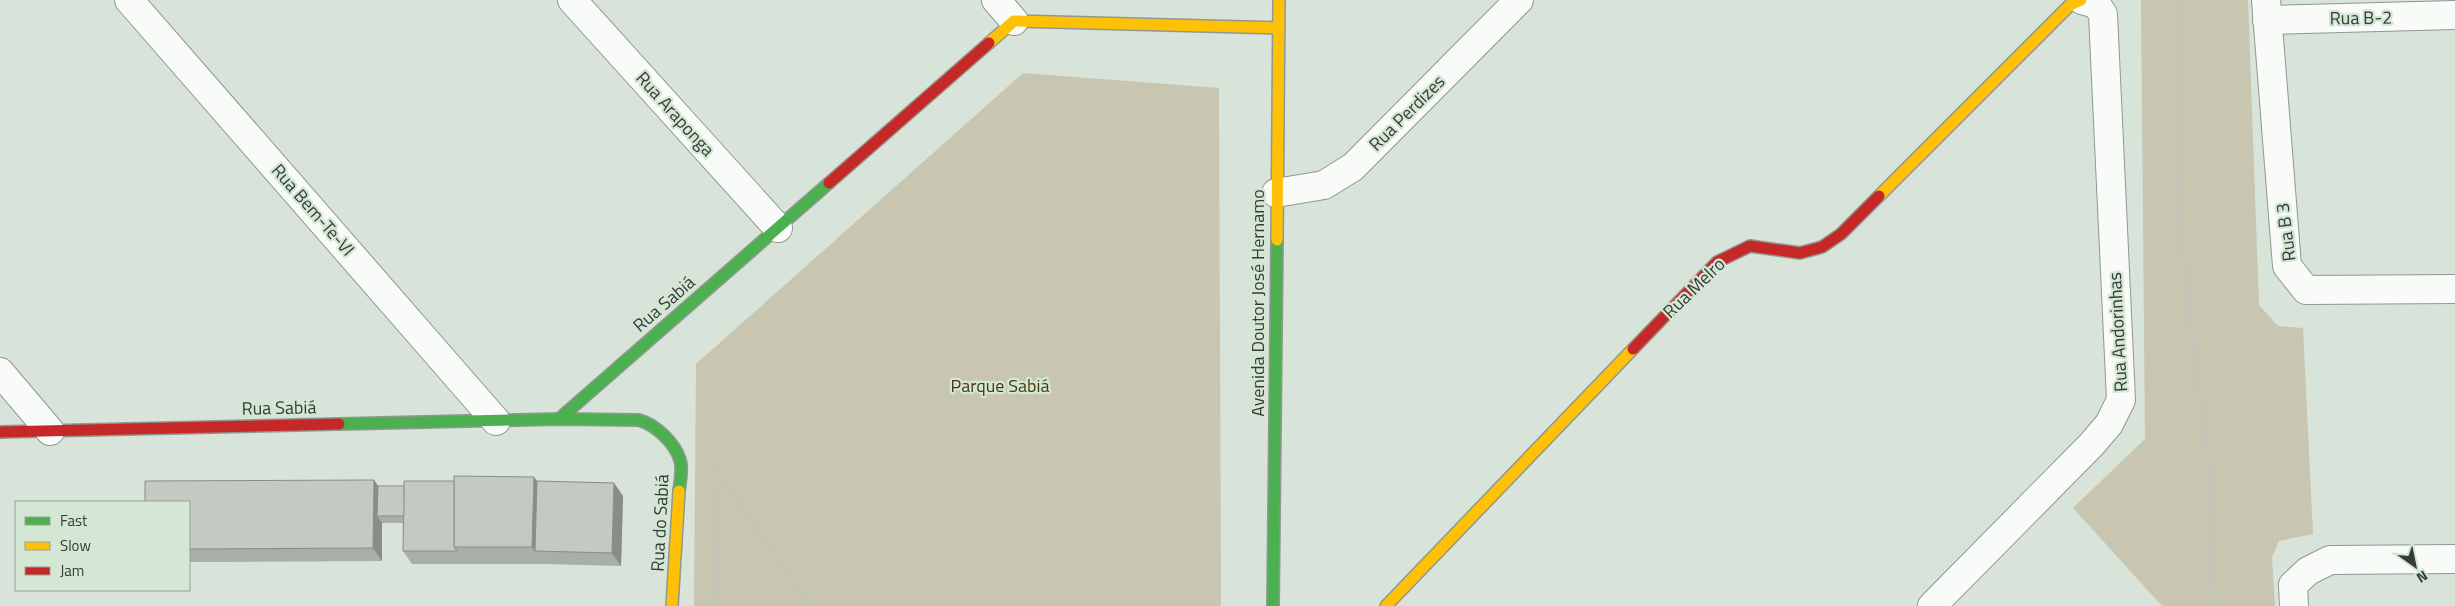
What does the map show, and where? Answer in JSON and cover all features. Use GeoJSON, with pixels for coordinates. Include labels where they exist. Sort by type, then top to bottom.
{"type":"FeatureCollection","features":[{"type":"Feature","properties":{"kind":"street","name":"Rua Bem-Te-VI"},"geometry":{"type":"LineString","coordinates":[[129,0],[496,421]]}},
{"type":"Feature","properties":{"kind":"street","name":"Rua Araponga"},"geometry":{"type":"LineString","coordinates":[[572,0],[778,228]]}},
{"type":"Feature","properties":{"kind":"street"},"geometry":{"type":"LineString","coordinates":[[996,0],[1014,21],[1221,28],[1279,28]]}},
{"type":"Feature","properties":{"kind":"street","name":"Avenida Doutor José Hernamo"},"geometry":{"type":"LineString","coordinates":[[1273,606],[1279,0]]}},
{"type":"Feature","properties":{"kind":"street","name":"Rua Perdizes"},"geometry":{"type":"LineString","coordinates":[[1276,193],[1324,185],[1353,167],[1519,0]]}},
{"type":"Feature","properties":{"kind":"street","name":"Rua Melro"},"geometry":{"type":"LineString","coordinates":[[1386,606],[1717,262],[1732,253],[1750,246],[1800,253],[1822,247],[1840,234],[2070,5],[2089,5]]}},
{"type":"Feature","properties":{"kind":"street","name":"Rua Andorinhas"},"geometry":{"type":"LineString","coordinates":[[1932,606],[2092,444],[2108,424],[2121,400],[2089,5]]}},
{"type":"Feature","properties":{"kind":"street","name":"Rua B-2"},"geometry":{"type":"LineString","coordinates":[[2266,10],[2455,15]]}},
{"type":"Feature","properties":{"kind":"street","name":"Rua B 3"},"geometry":{"type":"LineString","coordinates":[[2266,10],[2287,266],[2296,280],[2306,290],[2455,289]]}},
{"type":"Feature","properties":{"kind":"street","name":"Rua Sabiá"},"geometry":{"type":"LineString","coordinates":[[0,432],[559,420],[1014,21]]}},
{"type":"Feature","properties":{"kind":"street"},"geometry":{"type":"LineString","coordinates":[[0,372],[50,430]]}},
{"type":"Feature","properties":{"kind":"street","name":"Rua do Sabiá"},"geometry":{"type":"LineString","coordinates":[[559,420],[644,421],[658,431],[672,446],[681,461],[672,606]]}},
{"type":"Feature","properties":{"kind":"street"},"geometry":{"type":"LineString","coordinates":[[2294,606],[2293,585],[2308,571],[2330,560],[2455,559]]}},
{"type":"Feature","properties":{"kind":"path"},"geometry":{"type":"LineString","coordinates":[[2181,0],[2181,146],[2178,202],[2190,320],[2212,486],[2208,606]]}},
{"type":"Feature","properties":{"kind":"path"},"geometry":{"type":"LineString","coordinates":[[672,446],[714,468],[789,575],[807,606]]}},
{"type":"Feature","properties":{"kind":"path"},"geometry":{"type":"LineString","coordinates":[[714,468],[716,606]]}},
{"type":"Feature","properties":{"kind":"green space"},"geometry":{"type":"Polygon","coordinates":[[[2141,0],[2248,0],[2259,305],[2278,326],[2303,328],[2313,534],[2279,541],[2272,557],[2275,606],[2162,606],[2073,508],[2145,439],[2141,0]]]}},
{"type":"Feature","properties":{"kind":"green space","name":"Parque Sabiá"},"geometry":{"type":"Polygon","coordinates":[[[1023,73],[1219,88],[1221,606],[694,606],[696,364],[1023,73]]]}},
{"type":"Feature","properties":{"kind":"building"},"geometry":{"type":"Polygon","coordinates":[[[454,476],[534,477],[532,547],[454,547],[454,476]]]}},
{"type":"Feature","properties":{"kind":"building"},"geometry":{"type":"Polygon","coordinates":[[[374,480],[373,548],[190,549],[190,501],[145,501],[145,481],[374,480]]]}},
{"type":"Feature","properties":{"kind":"building"},"geometry":{"type":"Polygon","coordinates":[[[404,481],[454,481],[454,547],[457,551],[403,551],[404,481]]]}},
{"type":"Feature","properties":{"kind":"building"},"geometry":{"type":"Polygon","coordinates":[[[537,481],[614,483],[612,553],[535,551],[537,481]]]}},
{"type":"Feature","properties":{"kind":"building"},"geometry":{"type":"Polygon","coordinates":[[[378,486],[404,486],[404,516],[377,516],[378,486]]]}},
{"type":"Feature","properties":{"kind":"traffic: fast"},"geometry":{"type":"LineString","coordinates":[[559,419],[829,183]]}},
{"type":"Feature","properties":{"kind":"traffic: fast"},"geometry":{"type":"LineString","coordinates":[[1273,606],[1277,240]]}},
{"type":"Feature","properties":{"kind":"traffic: fast"},"geometry":{"type":"LineString","coordinates":[[339,424],[559,419],[639,420],[658,430],[678,454],[681,467],[679,491]]}},
{"type":"Feature","properties":{"kind":"traffic: slow"},"geometry":{"type":"LineString","coordinates":[[1277,240],[1279,0]]}},
{"type":"Feature","properties":{"kind":"traffic: slow"},"geometry":{"type":"LineString","coordinates":[[1879,196],[2070,5],[2081,0]]}},
{"type":"Feature","properties":{"kind":"traffic: slow"},"geometry":{"type":"LineString","coordinates":[[989,43],[1014,21],[1279,28]]}},
{"type":"Feature","properties":{"kind":"traffic: slow"},"geometry":{"type":"LineString","coordinates":[[1386,606],[1633,349]]}},
{"type":"Feature","properties":{"kind":"traffic: slow"},"geometry":{"type":"LineString","coordinates":[[672,606],[679,491]]}},
{"type":"Feature","properties":{"kind":"traffic: jam"},"geometry":{"type":"LineString","coordinates":[[829,183],[989,43]]}},
{"type":"Feature","properties":{"kind":"traffic: jam"},"geometry":{"type":"LineString","coordinates":[[1633,349],[1717,262],[1750,246],[1800,253],[1822,247],[1841,234],[1879,196]]}},
{"type":"Feature","properties":{"kind":"traffic: jam"},"geometry":{"type":"LineString","coordinates":[[0,432],[339,424]]}}]}
